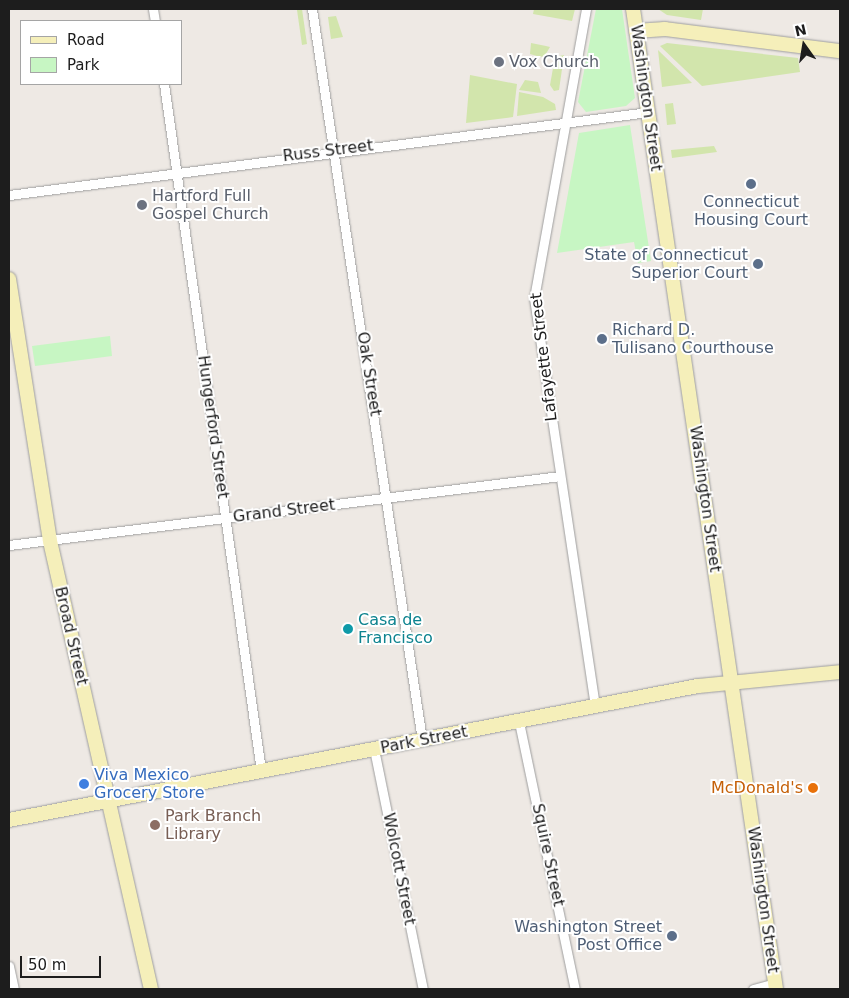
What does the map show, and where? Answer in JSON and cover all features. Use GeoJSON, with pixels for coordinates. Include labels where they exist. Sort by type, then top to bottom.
{"type":"FeatureCollection","features":[{"type":"Feature","properties":{"kind":"main road","name":"Washington Street"},"geometry":{"type":"LineString","coordinates":[[633,9],[775,986]]}},
{"type":"Feature","properties":{"kind":"main road"},"geometry":{"type":"LineString","coordinates":[[636,31],[665,29],[840,50]]}},
{"type":"Feature","properties":{"kind":"main road","name":"Broad Street"},"geometry":{"type":"LineString","coordinates":[[9,279],[50,541],[151,989]]}},
{"type":"Feature","properties":{"kind":"main road","name":"Park Street"},"geometry":{"type":"LineString","coordinates":[[9,820],[731,680],[840,672]]}},
{"type":"Feature","properties":{"kind":"street","name":"Oak Street"},"geometry":{"type":"LineString","coordinates":[[312,9],[336,150],[422,740]]}},
{"type":"Feature","properties":{"kind":"street","name":"Lafayette Street"},"geometry":{"type":"LineString","coordinates":[[586,9],[534,298],[596,707]]}},
{"type":"Feature","properties":{"kind":"street","name":"Hungerford Street"},"geometry":{"type":"LineString","coordinates":[[164,85],[261,771]]}},
{"type":"Feature","properties":{"kind":"street","name":"Russ Street"},"geometry":{"type":"LineString","coordinates":[[9,195],[336,150],[648,112]]}},
{"type":"Feature","properties":{"kind":"street","name":"Grand Street"},"geometry":{"type":"LineString","coordinates":[[9,545],[560,476]]}},
{"type":"Feature","properties":{"kind":"street","name":"Squire Street"},"geometry":{"type":"LineString","coordinates":[[519,722],[575,989]]}},
{"type":"Feature","properties":{"kind":"street","name":"Wolcott Street"},"geometry":{"type":"LineString","coordinates":[[374,749],[423,989]]}},
{"type":"Feature","properties":{"kind":"street"},"geometry":{"type":"LineString","coordinates":[[9,966],[14,989]]}},
{"type":"Feature","properties":{"kind":"street"},"geometry":{"type":"LineString","coordinates":[[753,989],[775,986]]}},
{"type":"Feature","properties":{"kind":"green space"},"geometry":{"type":"Polygon","coordinates":[[[302,9],[307,44],[302,45],[297,10],[302,9]]]}},
{"type":"Feature","properties":{"kind":"green space"},"geometry":{"type":"Polygon","coordinates":[[[534,9],[575,9],[572,21],[533,14],[534,9]]]}},
{"type":"Feature","properties":{"kind":"green space"},"geometry":{"type":"Polygon","coordinates":[[[596,9],[622,9],[635,98],[626,106],[586,112],[578,102],[596,9]]]}},
{"type":"Feature","properties":{"kind":"green space"},"geometry":{"type":"Polygon","coordinates":[[[658,9],[703,9],[701,20],[667,15],[658,9]]]}},
{"type":"Feature","properties":{"kind":"green space"},"geometry":{"type":"Polygon","coordinates":[[[336,16],[343,37],[331,39],[328,17],[336,16]]]}},
{"type":"Feature","properties":{"kind":"green space"},"geometry":{"type":"Polygon","coordinates":[[[531,43],[550,47],[544,57],[537,56],[530,54],[531,43]]]}},
{"type":"Feature","properties":{"kind":"green space"},"geometry":{"type":"Polygon","coordinates":[[[667,43],[798,58],[800,72],[702,86],[660,46],[667,43]]]}},
{"type":"Feature","properties":{"kind":"green space"},"geometry":{"type":"Polygon","coordinates":[[[658,50],[692,83],[662,87],[658,50]]]}},
{"type":"Feature","properties":{"kind":"green space"},"geometry":{"type":"Polygon","coordinates":[[[564,55],[559,90],[554,91],[550,85],[555,57],[564,55]]]}},
{"type":"Feature","properties":{"kind":"green space"},"geometry":{"type":"Polygon","coordinates":[[[470,75],[517,84],[513,117],[466,123],[470,75]]]}},
{"type":"Feature","properties":{"kind":"green space"},"geometry":{"type":"Polygon","coordinates":[[[525,80],[538,82],[541,93],[519,90],[525,80]]]}},
{"type":"Feature","properties":{"kind":"green space"},"geometry":{"type":"Polygon","coordinates":[[[519,92],[543,97],[555,104],[556,110],[517,116],[519,92]]]}},
{"type":"Feature","properties":{"kind":"green space"},"geometry":{"type":"Polygon","coordinates":[[[673,103],[676,124],[667,125],[665,104],[673,103]]]}},
{"type":"Feature","properties":{"kind":"green space"},"geometry":{"type":"Polygon","coordinates":[[[630,125],[651,261],[638,263],[634,242],[557,253],[579,133],[630,125]]]}},
{"type":"Feature","properties":{"kind":"green space"},"geometry":{"type":"Polygon","coordinates":[[[714,146],[717,152],[672,158],[671,150],[714,146]]]}},
{"type":"Feature","properties":{"kind":"green space"},"geometry":{"type":"Polygon","coordinates":[[[110,336],[112,356],[35,366],[32,346],[110,336]]]}},
{"type":"Feature","properties":{"kind":"place","name":"Vox Church"},"geometry":{"type":"Point","coordinates":[499,62]}},
{"type":"Feature","properties":{"kind":"place","name":"Connecticut Housing Court"},"geometry":{"type":"Point","coordinates":[751,184]}},
{"type":"Feature","properties":{"kind":"place","name":"Hartford Full Gospel Church"},"geometry":{"type":"Point","coordinates":[142,205]}},
{"type":"Feature","properties":{"kind":"place","name":"State of Connecticut Superior Court"},"geometry":{"type":"Point","coordinates":[758,264]}},
{"type":"Feature","properties":{"kind":"place","name":"Richard D. Tulisano Courthouse"},"geometry":{"type":"Point","coordinates":[602,339]}},
{"type":"Feature","properties":{"kind":"place","name":"Casa de Francisco"},"geometry":{"type":"Point","coordinates":[348,629]}},
{"type":"Feature","properties":{"kind":"place","name":"Viva Mexico Grocery Store"},"geometry":{"type":"Point","coordinates":[84,784]}},
{"type":"Feature","properties":{"kind":"place","name":"McDonald's"},"geometry":{"type":"Point","coordinates":[813,788]}},
{"type":"Feature","properties":{"kind":"place","name":"Park Branch Library"},"geometry":{"type":"Point","coordinates":[155,825]}},
{"type":"Feature","properties":{"kind":"place","name":"Washington Street Post Office"},"geometry":{"type":"Point","coordinates":[672,936]}}]}
